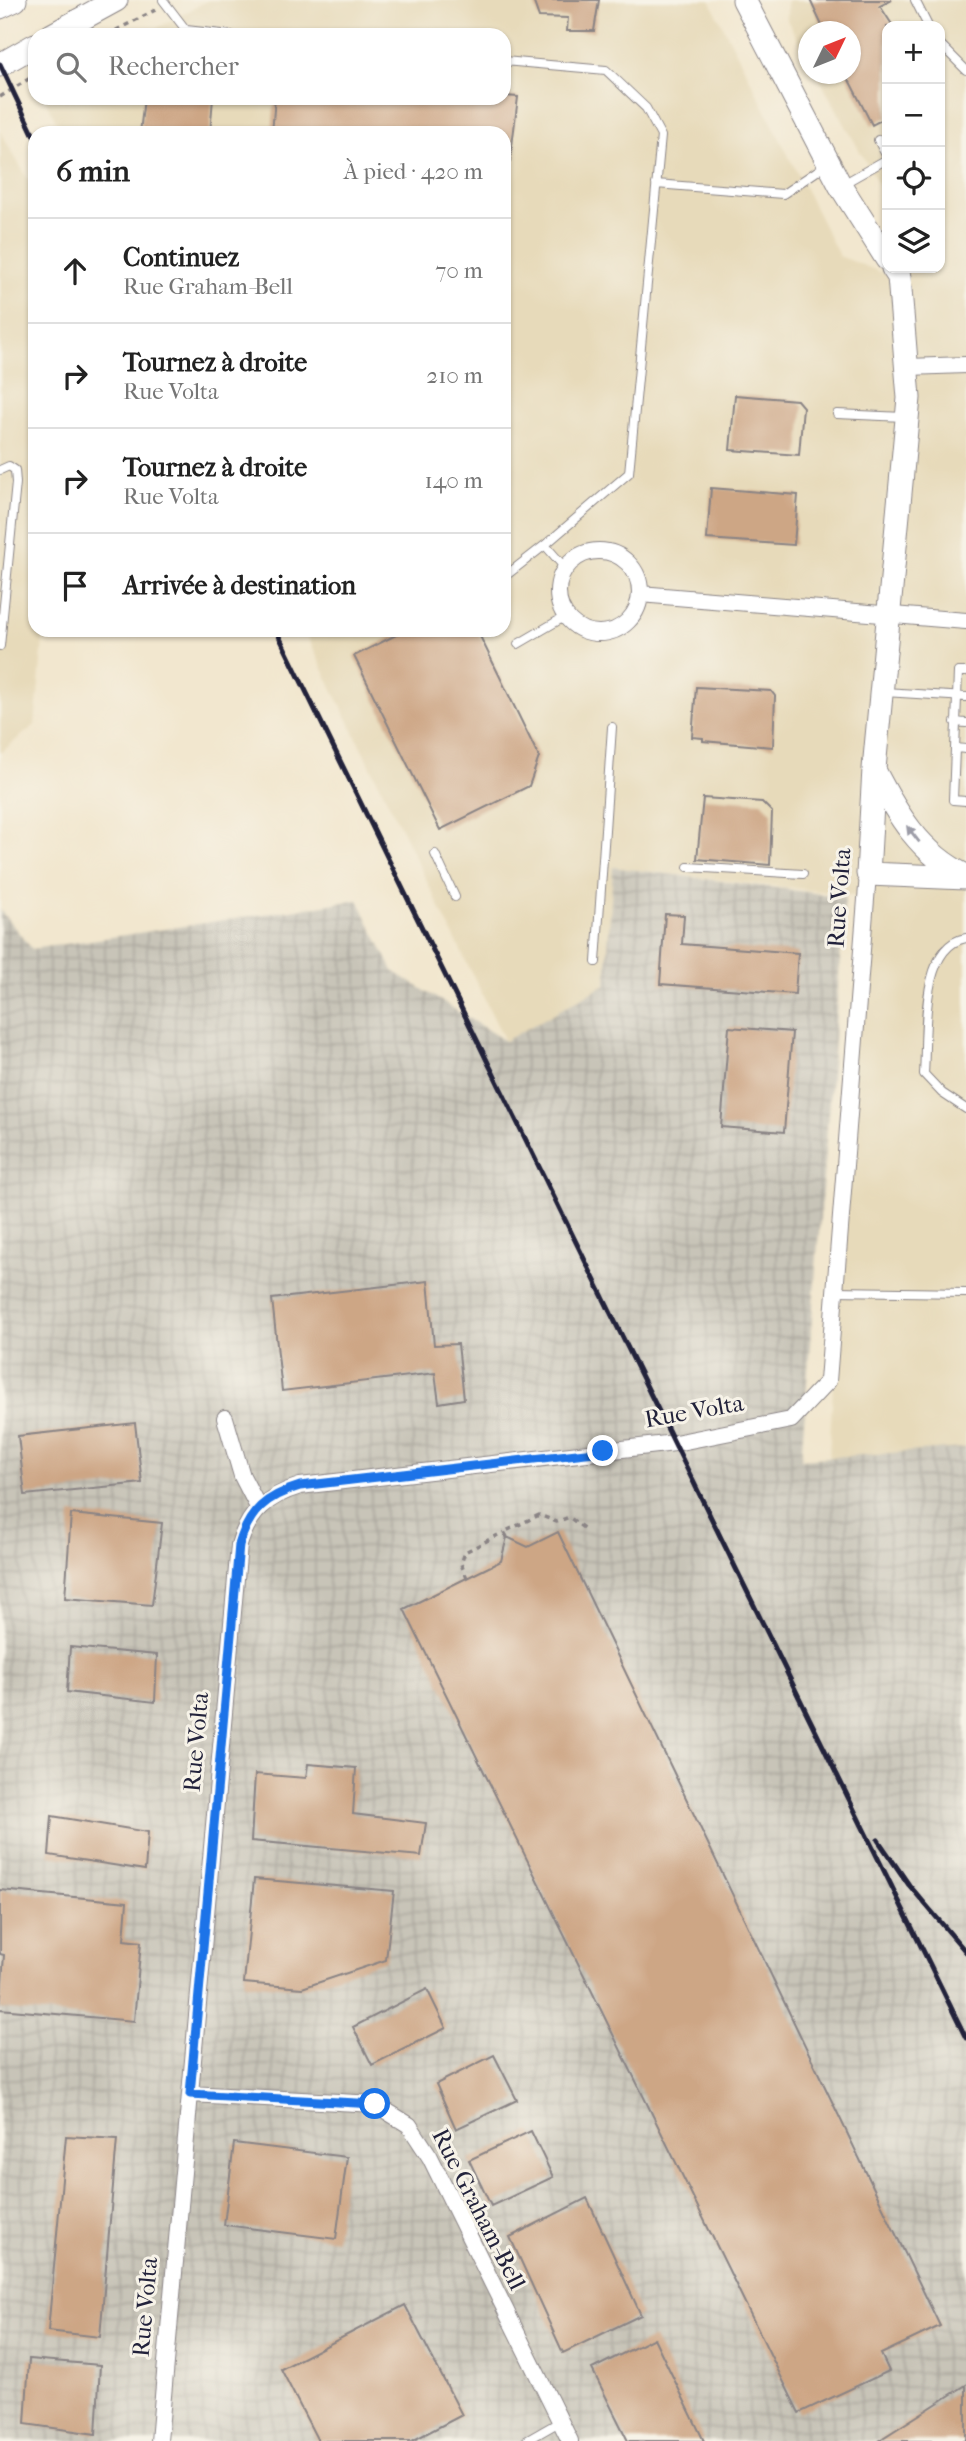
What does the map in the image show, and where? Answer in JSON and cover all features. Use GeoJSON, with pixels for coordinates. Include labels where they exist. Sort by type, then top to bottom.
{"type":"FeatureCollection","features":[{"type":"Feature","properties":{"kind":"street"},"geometry":{"type":"LineString","coordinates":[[0,7],[15,0]]}},
{"type":"Feature","properties":{"kind":"street"},"geometry":{"type":"LineString","coordinates":[[65,28],[116,0]]}},
{"type":"Feature","properties":{"kind":"street"},"geometry":{"type":"LineString","coordinates":[[744,0],[840,185],[882,251]]}},
{"type":"Feature","properties":{"kind":"street"},"geometry":{"type":"LineString","coordinates":[[0,65],[28,49]]}},
{"type":"Feature","properties":{"kind":"street","name":"Rue Volta"},"geometry":{"type":"LineString","coordinates":[[159,2441],[239,1545],[245,1525],[258,1507],[277,1493],[300,1486],[675,1443],[791,1420],[828,1381],[874,769],[907,417],[908,367],[899,277],[896,273]]}},
{"type":"Feature","properties":{"kind":"street"},"geometry":{"type":"LineString","coordinates":[[908,367],[966,365]]}},
{"type":"Feature","properties":{"kind":"street"},"geometry":{"type":"LineString","coordinates":[[596,551],[610,553],[632,568],[640,594],[631,619],[608,633],[582,630],[566,615],[558,599],[558,586],[566,569],[583,555],[596,551]]}},
{"type":"Feature","properties":{"kind":"street"},"geometry":{"type":"LineString","coordinates":[[640,594],[966,621]]}},
{"type":"Feature","properties":{"kind":"street"},"geometry":{"type":"LineString","coordinates":[[874,769],[895,811],[921,843],[946,866],[966,877]]}},
{"type":"Feature","properties":{"kind":"street"},"geometry":{"type":"LineString","coordinates":[[868,874],[966,877]]}},
{"type":"Feature","properties":{"kind":"street"},"geometry":{"type":"LineString","coordinates":[[225,1418],[239,1466],[258,1507]]}},
{"type":"Feature","properties":{"kind":"street","name":"Rue Graham-Bell"},"geometry":{"type":"LineString","coordinates":[[190,2094],[375,2104],[408,2125],[430,2157],[570,2441]]}},
{"type":"Feature","properties":{"kind":"lane"},"geometry":{"type":"LineString","coordinates":[[163,0],[184,28]]}},
{"type":"Feature","properties":{"kind":"lane"},"geometry":{"type":"LineString","coordinates":[[915,0],[926,21]]}},
{"type":"Feature","properties":{"kind":"lane"},"geometry":{"type":"LineString","coordinates":[[945,49],[966,71]]}},
{"type":"Feature","properties":{"kind":"lane"},"geometry":{"type":"LineString","coordinates":[[511,62],[606,70],[646,108],[661,136],[629,473],[511,572]]}},
{"type":"Feature","properties":{"kind":"lane"},"geometry":{"type":"LineString","coordinates":[[878,140],[882,148]]}},
{"type":"Feature","properties":{"kind":"lane"},"geometry":{"type":"LineString","coordinates":[[840,185],[882,161]]}},
{"type":"Feature","properties":{"kind":"lane"},"geometry":{"type":"LineString","coordinates":[[656,184],[783,194],[828,163]]}},
{"type":"Feature","properties":{"kind":"lane"},"geometry":{"type":"LineString","coordinates":[[837,414],[907,417]]}},
{"type":"Feature","properties":{"kind":"lane"},"geometry":{"type":"LineString","coordinates":[[0,470],[9,466],[15,470],[16,483],[0,646]]}},
{"type":"Feature","properties":{"kind":"lane"},"geometry":{"type":"LineString","coordinates":[[545,545],[566,569]]}},
{"type":"Feature","properties":{"kind":"lane"},"geometry":{"type":"LineString","coordinates":[[518,644],[566,615]]}},
{"type":"Feature","properties":{"kind":"lane"},"geometry":{"type":"LineString","coordinates":[[966,672],[958,672],[953,800],[966,801]]}},
{"type":"Feature","properties":{"kind":"lane"},"geometry":{"type":"LineString","coordinates":[[881,692],[966,698]]}},
{"type":"Feature","properties":{"kind":"lane"},"geometry":{"type":"LineString","coordinates":[[955,722],[966,723]]}},
{"type":"Feature","properties":{"kind":"lane"},"geometry":{"type":"LineString","coordinates":[[596,961],[612,727]]}},
{"type":"Feature","properties":{"kind":"lane"},"geometry":{"type":"LineString","coordinates":[[955,748],[966,749]]}},
{"type":"Feature","properties":{"kind":"lane"},"geometry":{"type":"LineString","coordinates":[[435,854],[455,897]]}},
{"type":"Feature","properties":{"kind":"lane"},"geometry":{"type":"LineString","coordinates":[[688,867],[803,874]]}},
{"type":"Feature","properties":{"kind":"lane"},"geometry":{"type":"LineString","coordinates":[[966,938],[958,939],[936,959],[930,984],[924,1074],[942,1093],[966,1109]]}},
{"type":"Feature","properties":{"kind":"lane"},"geometry":{"type":"LineString","coordinates":[[835,1291],[966,1293]]}},
{"type":"Feature","properties":{"kind":"lane"},"geometry":{"type":"LineString","coordinates":[[526,2441],[561,2421]]}},
{"type":"Feature","properties":{"kind":"path"},"geometry":{"type":"LineString","coordinates":[[120,28],[155,10]]}},
{"type":"Feature","properties":{"kind":"path"},"geometry":{"type":"LineString","coordinates":[[0,97],[28,79]]}},
{"type":"Feature","properties":{"kind":"path"},"geometry":{"type":"LineString","coordinates":[[467,1578],[461,1564],[465,1552],[539,1515],[557,1522],[569,1517],[586,1530]]}},
{"type":"Feature","properties":{"kind":"path"},"geometry":{"type":"LineString","coordinates":[[504,1532],[507,1536]]}},
{"type":"Feature","properties":{"kind":"shaded area"},"geometry":{"type":"Polygon","coordinates":[[[209,0],[710,0],[839,256],[893,277],[893,273],[945,273],[945,21],[882,21],[882,191],[823,84],[861,84],[861,21],[798,21],[798,40],[787,20],[787,0],[966,0],[966,1448],[829,1458],[861,896],[613,867],[606,985],[505,1041],[307,637],[511,637],[511,126],[59,126],[48,105],[511,105],[511,28],[157,28],[209,0]]]}},
{"type":"Feature","properties":{"kind":"shaded area"},"geometry":{"type":"Polygon","coordinates":[[[0,131],[28,180],[28,637],[43,637],[35,725],[0,753],[0,131]]]}},
{"type":"Feature","properties":{"kind":"shaded area"},"geometry":{"type":"Polygon","coordinates":[[[613,867],[845,897],[801,1459],[966,1448],[966,2441],[0,2441],[0,910],[32,949],[358,900],[393,971],[505,1041],[606,984],[613,867]]]}},
{"type":"Feature","properties":{"kind":"building"},"geometry":{"type":"Polygon","coordinates":[[[533,0],[599,0],[594,31],[567,31],[568,18],[539,17],[533,0]]]}},
{"type":"Feature","properties":{"kind":"building"},"geometry":{"type":"Polygon","coordinates":[[[810,0],[892,0],[880,6],[890,21],[882,21],[882,120],[872,125],[851,84],[861,84],[861,21],[820,21],[810,0]]]}},
{"type":"Feature","properties":{"kind":"building"},"geometry":{"type":"Polygon","coordinates":[[[511,96],[518,97],[511,154],[511,126],[273,126],[274,105],[511,105],[511,96]]]}},
{"type":"Feature","properties":{"kind":"building"},"geometry":{"type":"Polygon","coordinates":[[[143,105],[212,105],[211,126],[141,126],[143,105]]]}},
{"type":"Feature","properties":{"kind":"building"},"geometry":{"type":"Polygon","coordinates":[[[735,395],[797,400],[803,407],[799,455],[730,450],[735,395]]]}},
{"type":"Feature","properties":{"kind":"building"},"geometry":{"type":"Polygon","coordinates":[[[711,488],[798,495],[794,545],[707,539],[711,488]]]}},
{"type":"Feature","properties":{"kind":"building"},"geometry":{"type":"Polygon","coordinates":[[[392,637],[480,637],[539,757],[529,786],[440,830],[354,656],[392,637]]]}},
{"type":"Feature","properties":{"kind":"building"},"geometry":{"type":"Polygon","coordinates":[[[696,687],[771,691],[775,696],[773,747],[703,741],[703,738],[692,737],[696,687]]]}},
{"type":"Feature","properties":{"kind":"building"},"geometry":{"type":"Polygon","coordinates":[[[703,798],[762,802],[772,812],[770,865],[697,859],[703,798]]]}},
{"type":"Feature","properties":{"kind":"building"},"geometry":{"type":"Polygon","coordinates":[[[665,914],[684,915],[682,944],[798,953],[795,994],[660,984],[665,914]]]}},
{"type":"Feature","properties":{"kind":"building"},"geometry":{"type":"Polygon","coordinates":[[[729,1027],[792,1032],[784,1132],[721,1127],[729,1027]]]}},
{"type":"Feature","properties":{"kind":"building"},"geometry":{"type":"Polygon","coordinates":[[[428,1281],[434,1345],[458,1344],[464,1399],[439,1403],[435,1373],[282,1391],[272,1299],[428,1281]]]}},
{"type":"Feature","properties":{"kind":"building"},"geometry":{"type":"Polygon","coordinates":[[[135,1423],[142,1483],[25,1495],[18,1436],[135,1423]]]}},
{"type":"Feature","properties":{"kind":"building"},"geometry":{"type":"Polygon","coordinates":[[[71,1514],[162,1523],[152,1605],[65,1598],[71,1514]]]}},
{"type":"Feature","properties":{"kind":"building"},"geometry":{"type":"Polygon","coordinates":[[[558,1532],[940,2326],[881,2354],[889,2371],[799,2413],[404,1609],[501,1561],[507,1537],[528,1547],[558,1532]]]}},
{"type":"Feature","properties":{"kind":"building"},"geometry":{"type":"Polygon","coordinates":[[[70,1647],[157,1655],[155,1702],[67,1692],[70,1647]]]}},
{"type":"Feature","properties":{"kind":"building"},"geometry":{"type":"Polygon","coordinates":[[[308,1764],[356,1768],[353,1814],[426,1823],[421,1856],[251,1841],[255,1774],[306,1778],[308,1764]]]}},
{"type":"Feature","properties":{"kind":"building"},"geometry":{"type":"Polygon","coordinates":[[[52,1816],[148,1832],[145,1870],[49,1855],[52,1816]]]}},
{"type":"Feature","properties":{"kind":"building"},"geometry":{"type":"Polygon","coordinates":[[[254,1879],[394,1891],[386,1960],[302,1988],[244,1983],[254,1879]]]}},
{"type":"Feature","properties":{"kind":"building"},"geometry":{"type":"Polygon","coordinates":[[[0,1890],[127,1902],[124,1940],[141,1942],[134,2021],[0,2009],[4,1955],[0,1954],[0,1890]]]}},
{"type":"Feature","properties":{"kind":"building"},"geometry":{"type":"Polygon","coordinates":[[[427,1989],[446,2028],[372,2065],[353,2027],[427,1989]]]}},
{"type":"Feature","properties":{"kind":"building"},"geometry":{"type":"Polygon","coordinates":[[[494,2055],[517,2100],[456,2129],[436,2084],[494,2055]]]}},
{"type":"Feature","properties":{"kind":"building"},"geometry":{"type":"Polygon","coordinates":[[[531,2131],[553,2177],[491,2206],[469,2160],[531,2131]]]}},
{"type":"Feature","properties":{"kind":"building"},"geometry":{"type":"Polygon","coordinates":[[[66,2136],[117,2139],[100,2337],[48,2331],[66,2136]]]}},
{"type":"Feature","properties":{"kind":"building"},"geometry":{"type":"Polygon","coordinates":[[[234,2143],[347,2157],[336,2239],[224,2225],[234,2143]]]}},
{"type":"Feature","properties":{"kind":"building"},"geometry":{"type":"Polygon","coordinates":[[[587,2198],[641,2315],[563,2353],[510,2237],[587,2198]]]}},
{"type":"Feature","properties":{"kind":"building"},"geometry":{"type":"Polygon","coordinates":[[[405,2305],[462,2415],[412,2441],[318,2441],[281,2369],[405,2305]]]}},
{"type":"Feature","properties":{"kind":"building"},"geometry":{"type":"Polygon","coordinates":[[[654,2338],[704,2441],[628,2441],[592,2369],[654,2338]]]}},
{"type":"Feature","properties":{"kind":"building"},"geometry":{"type":"Polygon","coordinates":[[[29,2359],[100,2365],[96,2434],[25,2424],[29,2359]]]}},
{"type":"Feature","properties":{"kind":"building"},"geometry":{"type":"Polygon","coordinates":[[[966,2385],[966,2441],[878,2441],[966,2385]]]}},
{"type":"Feature","properties":{"kind":"railway"},"geometry":{"type":"LineString","coordinates":[[0,64],[29,126]]}},
{"type":"Feature","properties":{"kind":"railway"},"geometry":{"type":"LineString","coordinates":[[279,637],[966,2038]]}},
{"type":"Feature","properties":{"kind":"railway"},"geometry":{"type":"LineString","coordinates":[[878,1840],[909,1885],[966,1952]]}},
{"type":"Feature","properties":{"kind":"route"},"geometry":{"type":"LineString","coordinates":[[375,2104],[190,2094],[239,1545],[245,1525],[258,1507],[277,1493],[300,1486],[603,1451]]}}]}
